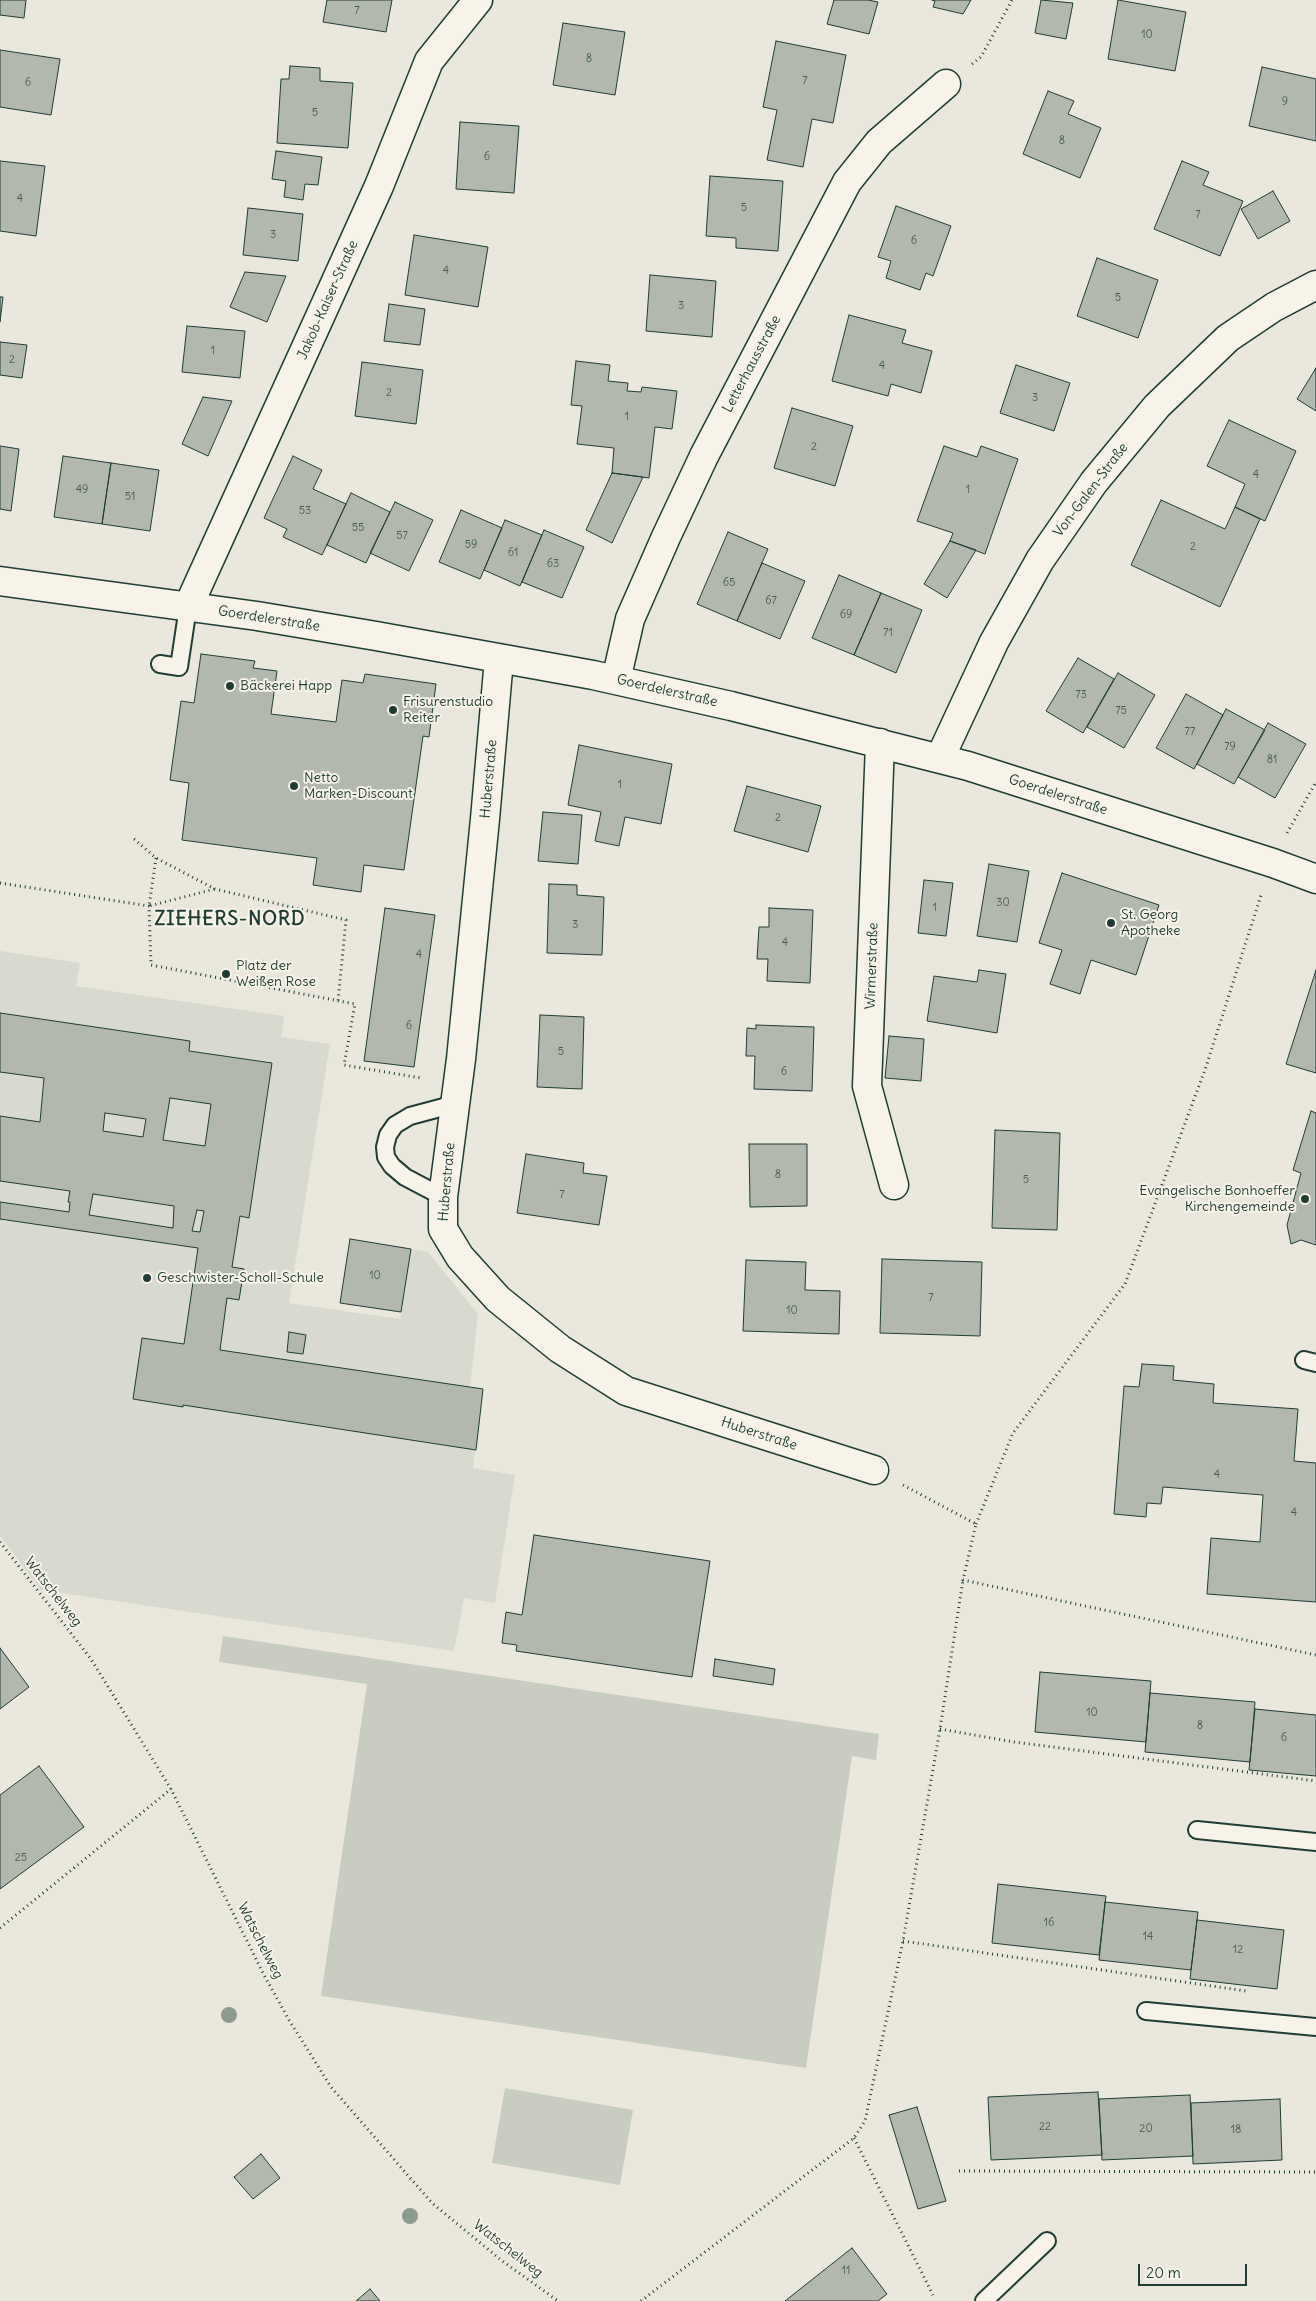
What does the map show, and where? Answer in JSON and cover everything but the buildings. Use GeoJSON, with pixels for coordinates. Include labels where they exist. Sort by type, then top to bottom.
{"type":"FeatureCollection","features":[{"type":"Feature","properties":{"kind":"street","name":"Jakob-Kaiser-Straße"},"geometry":{"type":"LineString","coordinates":[[188,607],[379,186],[430,61],[478,0]]}},
{"type":"Feature","properties":{"kind":"street","name":"Letterhausstraße"},"geometry":{"type":"LineString","coordinates":[[616,680],[630,620],[666,537],[704,456],[848,182],[880,142],[946,84]]}},
{"type":"Feature","properties":{"kind":"street","name":"Von-Galen-Straße"},"geometry":{"type":"LineString","coordinates":[[940,758],[994,642],[1040,560],[1094,482],[1156,406],[1228,338],[1274,307],[1316,286]]}},
{"type":"Feature","properties":{"kind":"street","name":"Goerdelerstraße"},"geometry":{"type":"LineString","coordinates":[[0,581],[357,633],[616,680],[940,758],[1264,860],[1316,880]]}},
{"type":"Feature","properties":{"kind":"street","name":"Huberstraße"},"geometry":{"type":"LineString","coordinates":[[499,659],[486,819],[443,1197],[443,1229],[460,1258],[498,1299],[560,1349],[626,1392],[874,1470]]}},
{"type":"Feature","properties":{"kind":"street","name":"Wirmerstraße"},"geometry":{"type":"LineString","coordinates":[[880,743],[867,1086],[894,1185]]}},
{"type":"Feature","properties":{"kind":"lane"},"geometry":{"type":"LineString","coordinates":[[160,664],[179,667],[188,607]]}},
{"type":"Feature","properties":{"kind":"lane"},"geometry":{"type":"LineString","coordinates":[[443,1197],[405,1177],[392,1166],[386,1157],[385,1147],[388,1135],[395,1125],[410,1116],[455,1104]]}},
{"type":"Feature","properties":{"kind":"lane"},"geometry":{"type":"LineString","coordinates":[[1197,1830],[1316,1842]]}},
{"type":"Feature","properties":{"kind":"lane"},"geometry":{"type":"LineString","coordinates":[[1146,2011],[1316,2027]]}},
{"type":"Feature","properties":{"kind":"lane"},"geometry":{"type":"LineString","coordinates":[[984,2301],[1047,2241]]}},
{"type":"Feature","properties":{"kind":"path"},"geometry":{"type":"LineString","coordinates":[[946,84],[981,57],[1012,0]]}},
{"type":"Feature","properties":{"kind":"path"},"geometry":{"type":"LineString","coordinates":[[1284,837],[1316,782]]}},
{"type":"Feature","properties":{"kind":"path"},"geometry":{"type":"LineString","coordinates":[[134,839],[156,858],[215,889],[346,920],[338,1001]]}},
{"type":"Feature","properties":{"kind":"path"},"geometry":{"type":"LineString","coordinates":[[156,858],[149,906],[151,965],[355,1004],[344,1065],[421,1078]]}},
{"type":"Feature","properties":{"kind":"path"},"geometry":{"type":"LineString","coordinates":[[0,883],[149,906],[215,889]]}},
{"type":"Feature","properties":{"kind":"path"},"geometry":{"type":"LineString","coordinates":[[641,2301],[854,2138],[865,2121],[903,1941],[940,1729],[963,1580],[976,1524],[1013,1433],[1125,1284],[1206,1067],[1264,888]]}},
{"type":"Feature","properties":{"kind":"path"},"geometry":{"type":"LineString","coordinates":[[874,1470],[976,1524]]}},
{"type":"Feature","properties":{"kind":"path","name":"Watschelweg"},"geometry":{"type":"LineString","coordinates":[[0,1542],[91,1658],[171,1789],[264,1975],[331,2087],[432,2203],[501,2260],[558,2301]]}},
{"type":"Feature","properties":{"kind":"path"},"geometry":{"type":"LineString","coordinates":[[963,1580],[1316,1655]]}},
{"type":"Feature","properties":{"kind":"path"},"geometry":{"type":"LineString","coordinates":[[940,1729],[1014,1742],[1316,1781]]}},
{"type":"Feature","properties":{"kind":"path"},"geometry":{"type":"LineString","coordinates":[[0,1928],[171,1789]]}},
{"type":"Feature","properties":{"kind":"path"},"geometry":{"type":"LineString","coordinates":[[903,1941],[1255,1992]]}},
{"type":"Feature","properties":{"kind":"path"},"geometry":{"type":"LineString","coordinates":[[854,2138],[933,2295]]}},
{"type":"Feature","properties":{"kind":"path"},"geometry":{"type":"LineString","coordinates":[[959,2171],[1316,2172]]}},
{"type":"Feature","properties":{"kind":"shaded area","name":"Geschwister-Scholl-Schule"},"geometry":{"type":"Polygon","coordinates":[[[0,951],[80,963],[76,986],[284,1016],[281,1037],[330,1044],[289,1303],[400,1319],[411,1249],[428,1252],[478,1314],[470,1387],[483,1389],[473,1468],[515,1475],[495,1603],[464,1598],[454,1651],[41,1590],[0,1536],[0,951]]]}},
{"type":"Feature","properties":{"kind":"shaded area"},"geometry":{"type":"Polygon","coordinates":[[[223,1636],[879,1734],[876,1760],[852,1756],[806,2068],[321,1996],[367,1684],[219,1662],[223,1636]]]}},
{"type":"Feature","properties":{"kind":"shaded area"},"geometry":{"type":"Polygon","coordinates":[[[505,2088],[633,2110],[620,2185],[492,2163],[505,2088]]]}},
{"type":"Feature","properties":{"kind":"place","name":"Bäckerei Happ"},"geometry":{"type":"Point","coordinates":[230,686]}},
{"type":"Feature","properties":{"kind":"place","name":"Frisurenstudio Reiter"},"geometry":{"type":"Point","coordinates":[393,710]}},
{"type":"Feature","properties":{"kind":"place","name":"Netto Marken-Discount"},"geometry":{"type":"Point","coordinates":[294,786]}},
{"type":"Feature","properties":{"kind":"place","name":"St. Georg Apotheke"},"geometry":{"type":"Point","coordinates":[1111,923]}},
{"type":"Feature","properties":{"kind":"place","name":"Platz der Weißen Rose"},"geometry":{"type":"Point","coordinates":[226,974]}},
{"type":"Feature","properties":{"kind":"place","name":"Evangelische Bonhoeffer Kirchengemeinde"},"geometry":{"type":"Point","coordinates":[1305,1199]}},
{"type":"Feature","properties":{"kind":"place","name":"Geschwister-Scholl-Schule"},"geometry":{"type":"Point","coordinates":[147,1278]}},
{"type":"Feature","properties":{"kind":"district","name":"ZIEHERS-NORD"},"geometry":{"type":"Point","coordinates":[230,920]}}]}
